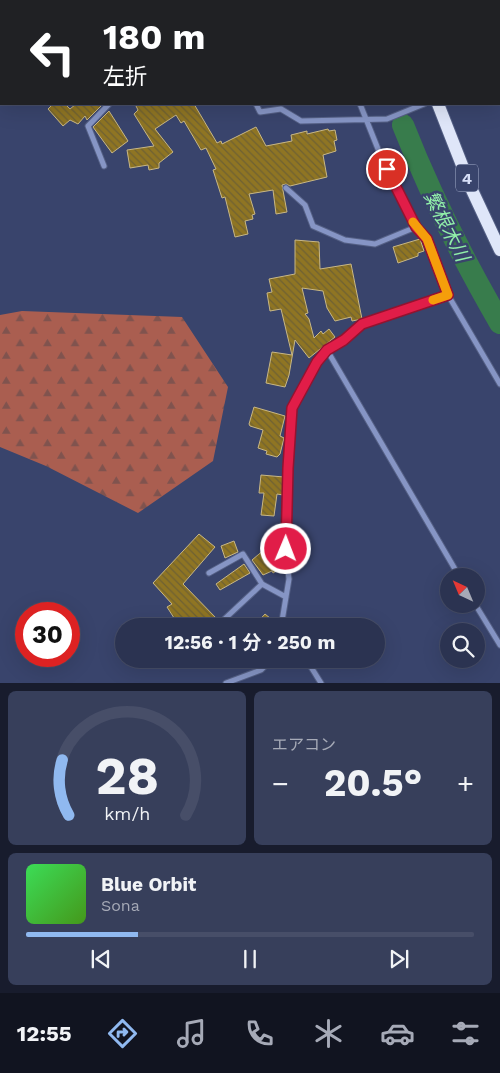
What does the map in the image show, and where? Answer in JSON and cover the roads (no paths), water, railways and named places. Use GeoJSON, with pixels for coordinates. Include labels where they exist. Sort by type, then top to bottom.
{"type":"FeatureCollection","features":[{"type":"Feature","properties":{"kind":"main road","name":"4"},"geometry":{"type":"LineString","coordinates":[[438,105],[471,188],[500,250]]}},
{"type":"Feature","properties":{"kind":"street"},"geometry":{"type":"LineString","coordinates":[[104,166],[88,126],[108,105]]}},
{"type":"Feature","properties":{"kind":"street"},"geometry":{"type":"LineString","coordinates":[[256,105],[260,112],[281,109],[301,121],[387,119],[422,105]]}},
{"type":"Feature","properties":{"kind":"street"},"geometry":{"type":"LineString","coordinates":[[360,105],[380,154],[416,227],[427,239],[448,295],[500,384]]}},
{"type":"Feature","properties":{"kind":"street"},"geometry":{"type":"LineString","coordinates":[[286,188],[305,205],[313,226],[345,240],[375,244],[416,227]]}},
{"type":"Feature","properties":{"kind":"street"},"geometry":{"type":"LineString","coordinates":[[282,618],[289,579],[286,549],[292,408],[317,362],[327,350],[344,340],[362,324],[448,295]]}},
{"type":"Feature","properties":{"kind":"street"},"geometry":{"type":"LineString","coordinates":[[327,350],[454,568]]}},
{"type":"Feature","properties":{"kind":"street"},"geometry":{"type":"LineString","coordinates":[[209,573],[243,554],[255,570],[262,584],[286,597]]}},
{"type":"Feature","properties":{"kind":"street"},"geometry":{"type":"LineString","coordinates":[[226,618],[262,584]]}},
{"type":"Feature","properties":{"kind":"street"},"geometry":{"type":"LineString","coordinates":[[481,613],[500,645]]}},
{"type":"Feature","properties":{"kind":"street"},"geometry":{"type":"LineString","coordinates":[[226,683],[263,668]]}},
{"type":"Feature","properties":{"kind":"street"},"geometry":{"type":"LineString","coordinates":[[312,668],[321,683]]}},
{"type":"Feature","properties":{"kind":"waterway","name":"繁根木川"},"geometry":{"type":"LineString","coordinates":[[403,125],[424,176],[448,226],[500,323]]}}]}
